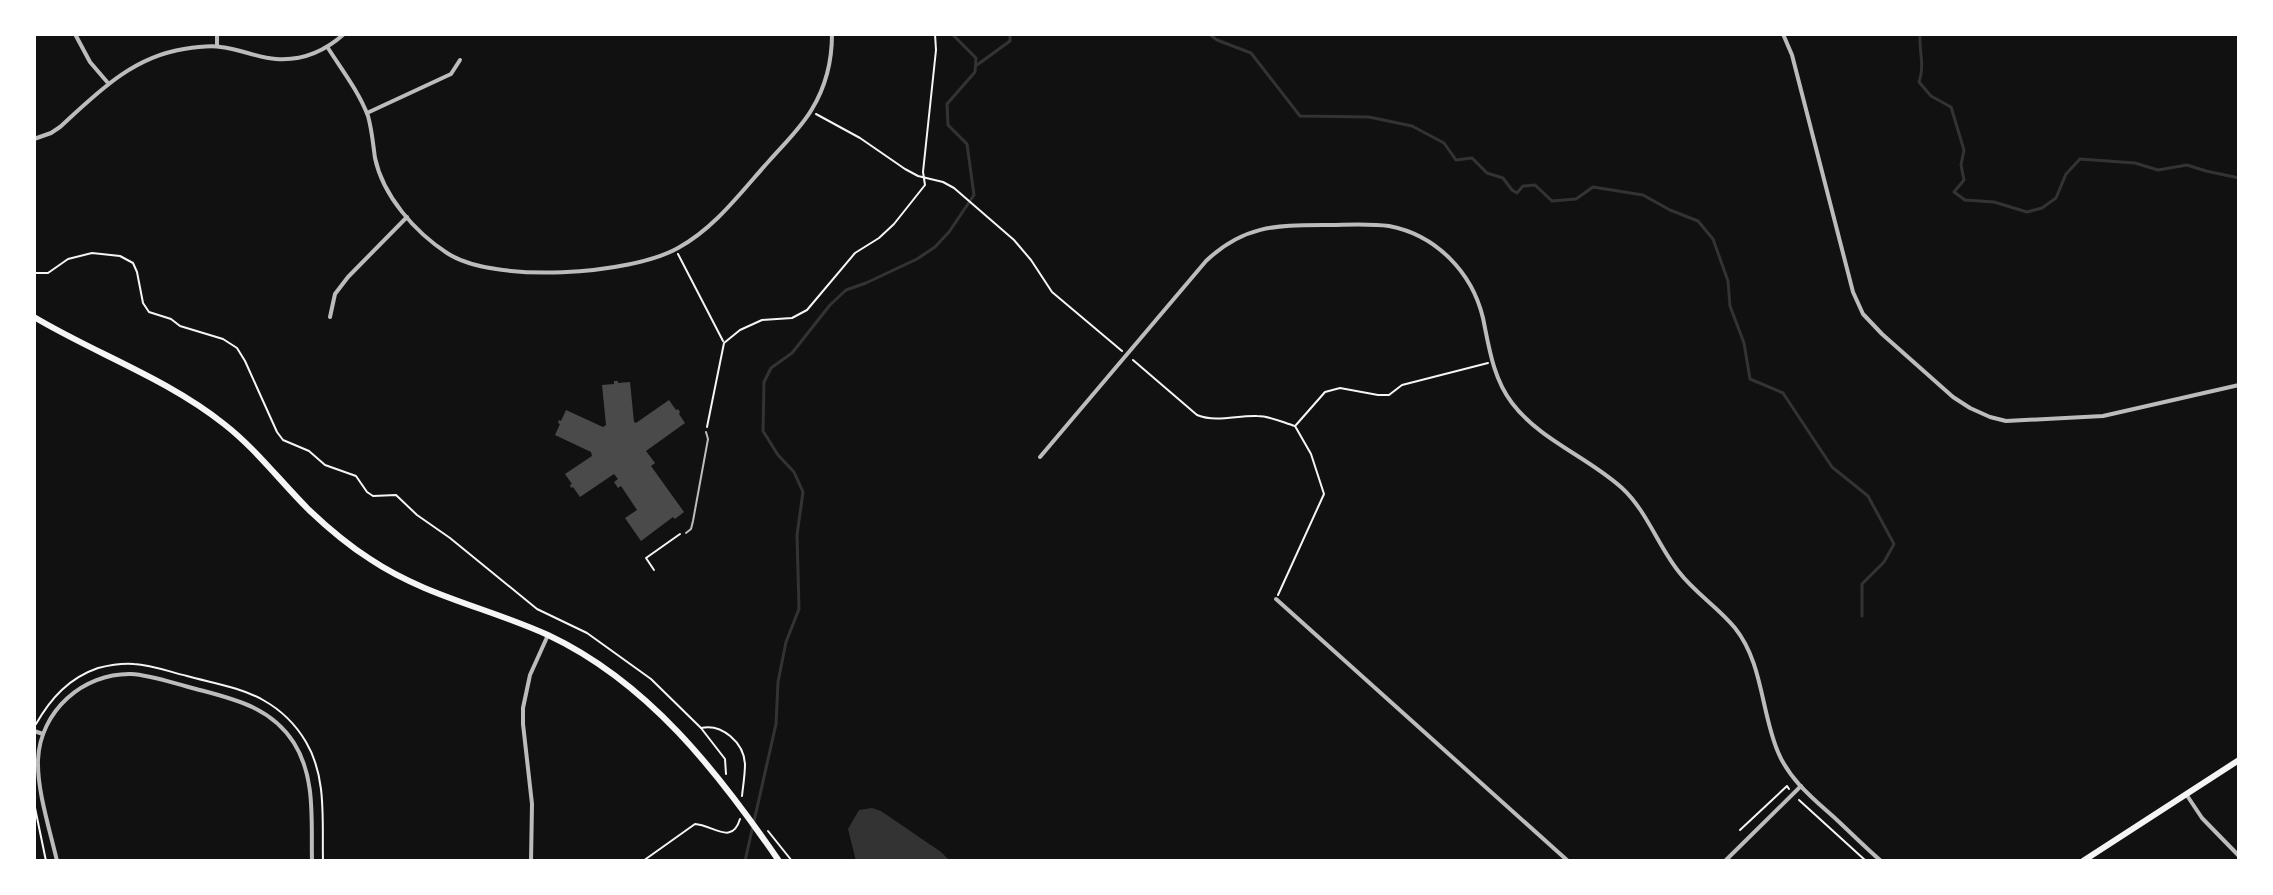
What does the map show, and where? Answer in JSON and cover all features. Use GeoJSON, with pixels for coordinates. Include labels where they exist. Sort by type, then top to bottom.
{"type":"FeatureCollection","features":[{"type":"Feature","properties":{"kind":"main road"},"geometry":{"type":"LineString","coordinates":[[34,317],[163,383],[207,411],[254,450],[323,523],[390,572],[448,599],[548,635],[610,671],[655,708],[694,750],[779,861]]}},
{"type":"Feature","properties":{"kind":"main road"},"geometry":{"type":"LineString","coordinates":[[2083,861],[2239,760]]}},
{"type":"Feature","properties":{"kind":"street"},"geometry":{"type":"LineString","coordinates":[[75,34],[90,62],[108,83]]}},
{"type":"Feature","properties":{"kind":"street"},"geometry":{"type":"LineString","coordinates":[[217,34],[217,46]]}},
{"type":"Feature","properties":{"kind":"street"},"geometry":{"type":"LineString","coordinates":[[34,139],[60,127],[108,83],[154,57],[185,49],[217,46],[275,59],[297,58],[328,48],[344,34]]}},
{"type":"Feature","properties":{"kind":"street"},"geometry":{"type":"LineString","coordinates":[[328,48],[367,113],[382,180],[407,217],[448,254],[472,264],[521,272],[618,267],[653,260],[698,235],[717,219],[803,124],[825,81],[832,34]]}},
{"type":"Feature","properties":{"kind":"street"},"geometry":{"type":"LineString","coordinates":[[1783,34],[1792,55],[1846,269],[1863,314],[1953,397],[1970,408],[2006,421],[2079,419],[2239,385]]}},
{"type":"Feature","properties":{"kind":"street"},"geometry":{"type":"LineString","coordinates":[[367,113],[451,74],[460,60]]}},
{"type":"Feature","properties":{"kind":"street"},"geometry":{"type":"LineString","coordinates":[[330,317],[335,294],[348,277],[407,217]]}},
{"type":"Feature","properties":{"kind":"street"},"geometry":{"type":"LineString","coordinates":[[1040,457],[1206,261],[1238,237],[1272,226],[1375,225],[1402,230],[1432,243],[1453,262],[1472,288],[1480,306],[1502,387],[1522,414],[1621,487],[1642,511],[1679,572],[1736,630],[1754,664],[1785,767],[1881,861]]}},
{"type":"Feature","properties":{"kind":"street"},"geometry":{"type":"LineString","coordinates":[[1276,599],[1568,861]]}},
{"type":"Feature","properties":{"kind":"street"},"geometry":{"type":"LineString","coordinates":[[531,861],[532,804],[523,708],[530,675],[548,635]]}},
{"type":"Feature","properties":{"kind":"street"},"geometry":{"type":"LineString","coordinates":[[57,861],[39,777],[38,761],[43,734],[56,710],[77,690],[102,678],[117,675],[145,676],[251,705],[283,728],[305,765],[310,790],[312,861]]}},
{"type":"Feature","properties":{"kind":"street"},"geometry":{"type":"LineString","coordinates":[[34,729],[43,734]]}},
{"type":"Feature","properties":{"kind":"street"},"geometry":{"type":"LineString","coordinates":[[1725,861],[1801,786]]}},
{"type":"Feature","properties":{"kind":"street"},"geometry":{"type":"LineString","coordinates":[[2186,794],[2202,818],[2239,856]]}},
{"type":"Feature","properties":{"kind":"lane"},"geometry":{"type":"LineString","coordinates":[[685,532],[691,529],[693,521],[708,439],[706,432]]}},
{"type":"Feature","properties":{"kind":"path"},"geometry":{"type":"LineString","coordinates":[[724,343],[740,330],[762,320],[792,318],[807,310],[855,253],[894,224],[925,185],[923,172],[935,34]]}},
{"type":"Feature","properties":{"kind":"path"},"geometry":{"type":"LineString","coordinates":[[816,114],[860,138],[905,169],[943,182],[989,218]]}},
{"type":"Feature","properties":{"kind":"path"},"geometry":{"type":"LineString","coordinates":[[676,249],[724,343],[706,432]]}},
{"type":"Feature","properties":{"kind":"path"},"geometry":{"type":"LineString","coordinates":[[34,273],[48,273],[68,259],[92,253],[120,256],[133,263],[143,303],[149,312],[171,319],[180,326],[223,339],[237,348],[283,440],[309,451],[325,465],[356,476],[373,496],[396,495],[537,609],[587,633],[614,651],[651,679],[701,728],[725,759],[726,775]]}},
{"type":"Feature","properties":{"kind":"path"},"geometry":{"type":"LineString","coordinates":[[1276,599],[1324,494],[1311,454],[1295,426],[1314,403],[1325,392],[1340,388],[1389,395],[1402,385],[1493,362]]}},
{"type":"Feature","properties":{"kind":"path"},"geometry":{"type":"LineString","coordinates":[[654,570],[646,558],[685,532]]}},
{"type":"Feature","properties":{"kind":"path"},"geometry":{"type":"LineString","coordinates":[[34,729],[49,703],[70,682],[90,672],[116,665],[149,666],[257,697],[287,718],[313,756],[321,790],[323,861]]}},
{"type":"Feature","properties":{"kind":"path"},"geometry":{"type":"LineString","coordinates":[[701,728],[710,726],[725,731],[737,742],[745,763],[742,797]]}},
{"type":"Feature","properties":{"kind":"path"},"geometry":{"type":"LineString","coordinates":[[1740,830],[1787,786],[1866,861]]}},
{"type":"Feature","properties":{"kind":"path"},"geometry":{"type":"LineString","coordinates":[[34,803],[46,861]]}},
{"type":"Feature","properties":{"kind":"path"},"geometry":{"type":"LineString","coordinates":[[643,861],[695,824],[731,833],[736,830],[740,819]]}},
{"type":"Feature","properties":{"kind":"path"},"geometry":{"type":"LineString","coordinates":[[776,842],[792,861]]}},
{"type":"Feature","properties":{"kind":"shaded area"},"geometry":{"type":"Polygon","coordinates":[[[872,808],[881,811],[950,861],[856,861],[848,829],[859,810],[872,808]]]}},
{"type":"Feature","properties":{"kind":"building"},"geometry":{"type":"Polygon","coordinates":[[[614,381],[630,382],[634,422],[669,400],[685,423],[646,451],[655,463],[651,466],[684,512],[641,541],[625,518],[637,510],[621,486],[618,488],[614,482],[618,479],[614,474],[580,497],[571,488],[572,484],[565,474],[592,456],[591,452],[555,435],[566,410],[603,427],[606,425],[602,385],[614,384],[614,381]]]}},
{"type":"Feature","properties":{"kind":"waterway"},"geometry":{"type":"LineString","coordinates":[[745,861],[776,724],[778,682],[786,642],[799,609],[797,535],[803,492],[794,472],[778,455],[763,431],[764,382],[771,368],[792,353],[846,290],[917,259],[935,247],[974,195],[967,144],[948,125],[947,104],[975,72],[976,58],[952,34]]}},
{"type":"Feature","properties":{"kind":"waterway"},"geometry":{"type":"LineString","coordinates":[[977,65],[1010,41],[1010,34]]}},
{"type":"Feature","properties":{"kind":"waterway"},"geometry":{"type":"LineString","coordinates":[[1209,34],[1251,53],[1300,116],[1369,117],[1412,126],[1444,143],[1456,160],[1472,158],[1487,173],[1503,178],[1517,193],[1523,186],[1535,185],[1552,201],[1576,199],[1593,187],[1643,195],[1698,221],[1713,239],[1728,281],[1730,306],[1744,343],[1750,379],[1783,393],[1832,467],[1868,496],[1894,544],[1884,562],[1862,584],[1862,616]]}},
{"type":"Feature","properties":{"kind":"waterway"},"geometry":{"type":"LineString","coordinates":[[1920,34],[1922,64],[1919,82],[1931,96],[1951,107],[1964,150],[1961,165],[1964,180],[1954,192],[1965,200],[1994,202],[2027,212],[2042,208],[2056,198],[2066,174],[2080,159],[2135,163],[2158,170],[2187,165],[2239,178]]}}]}
